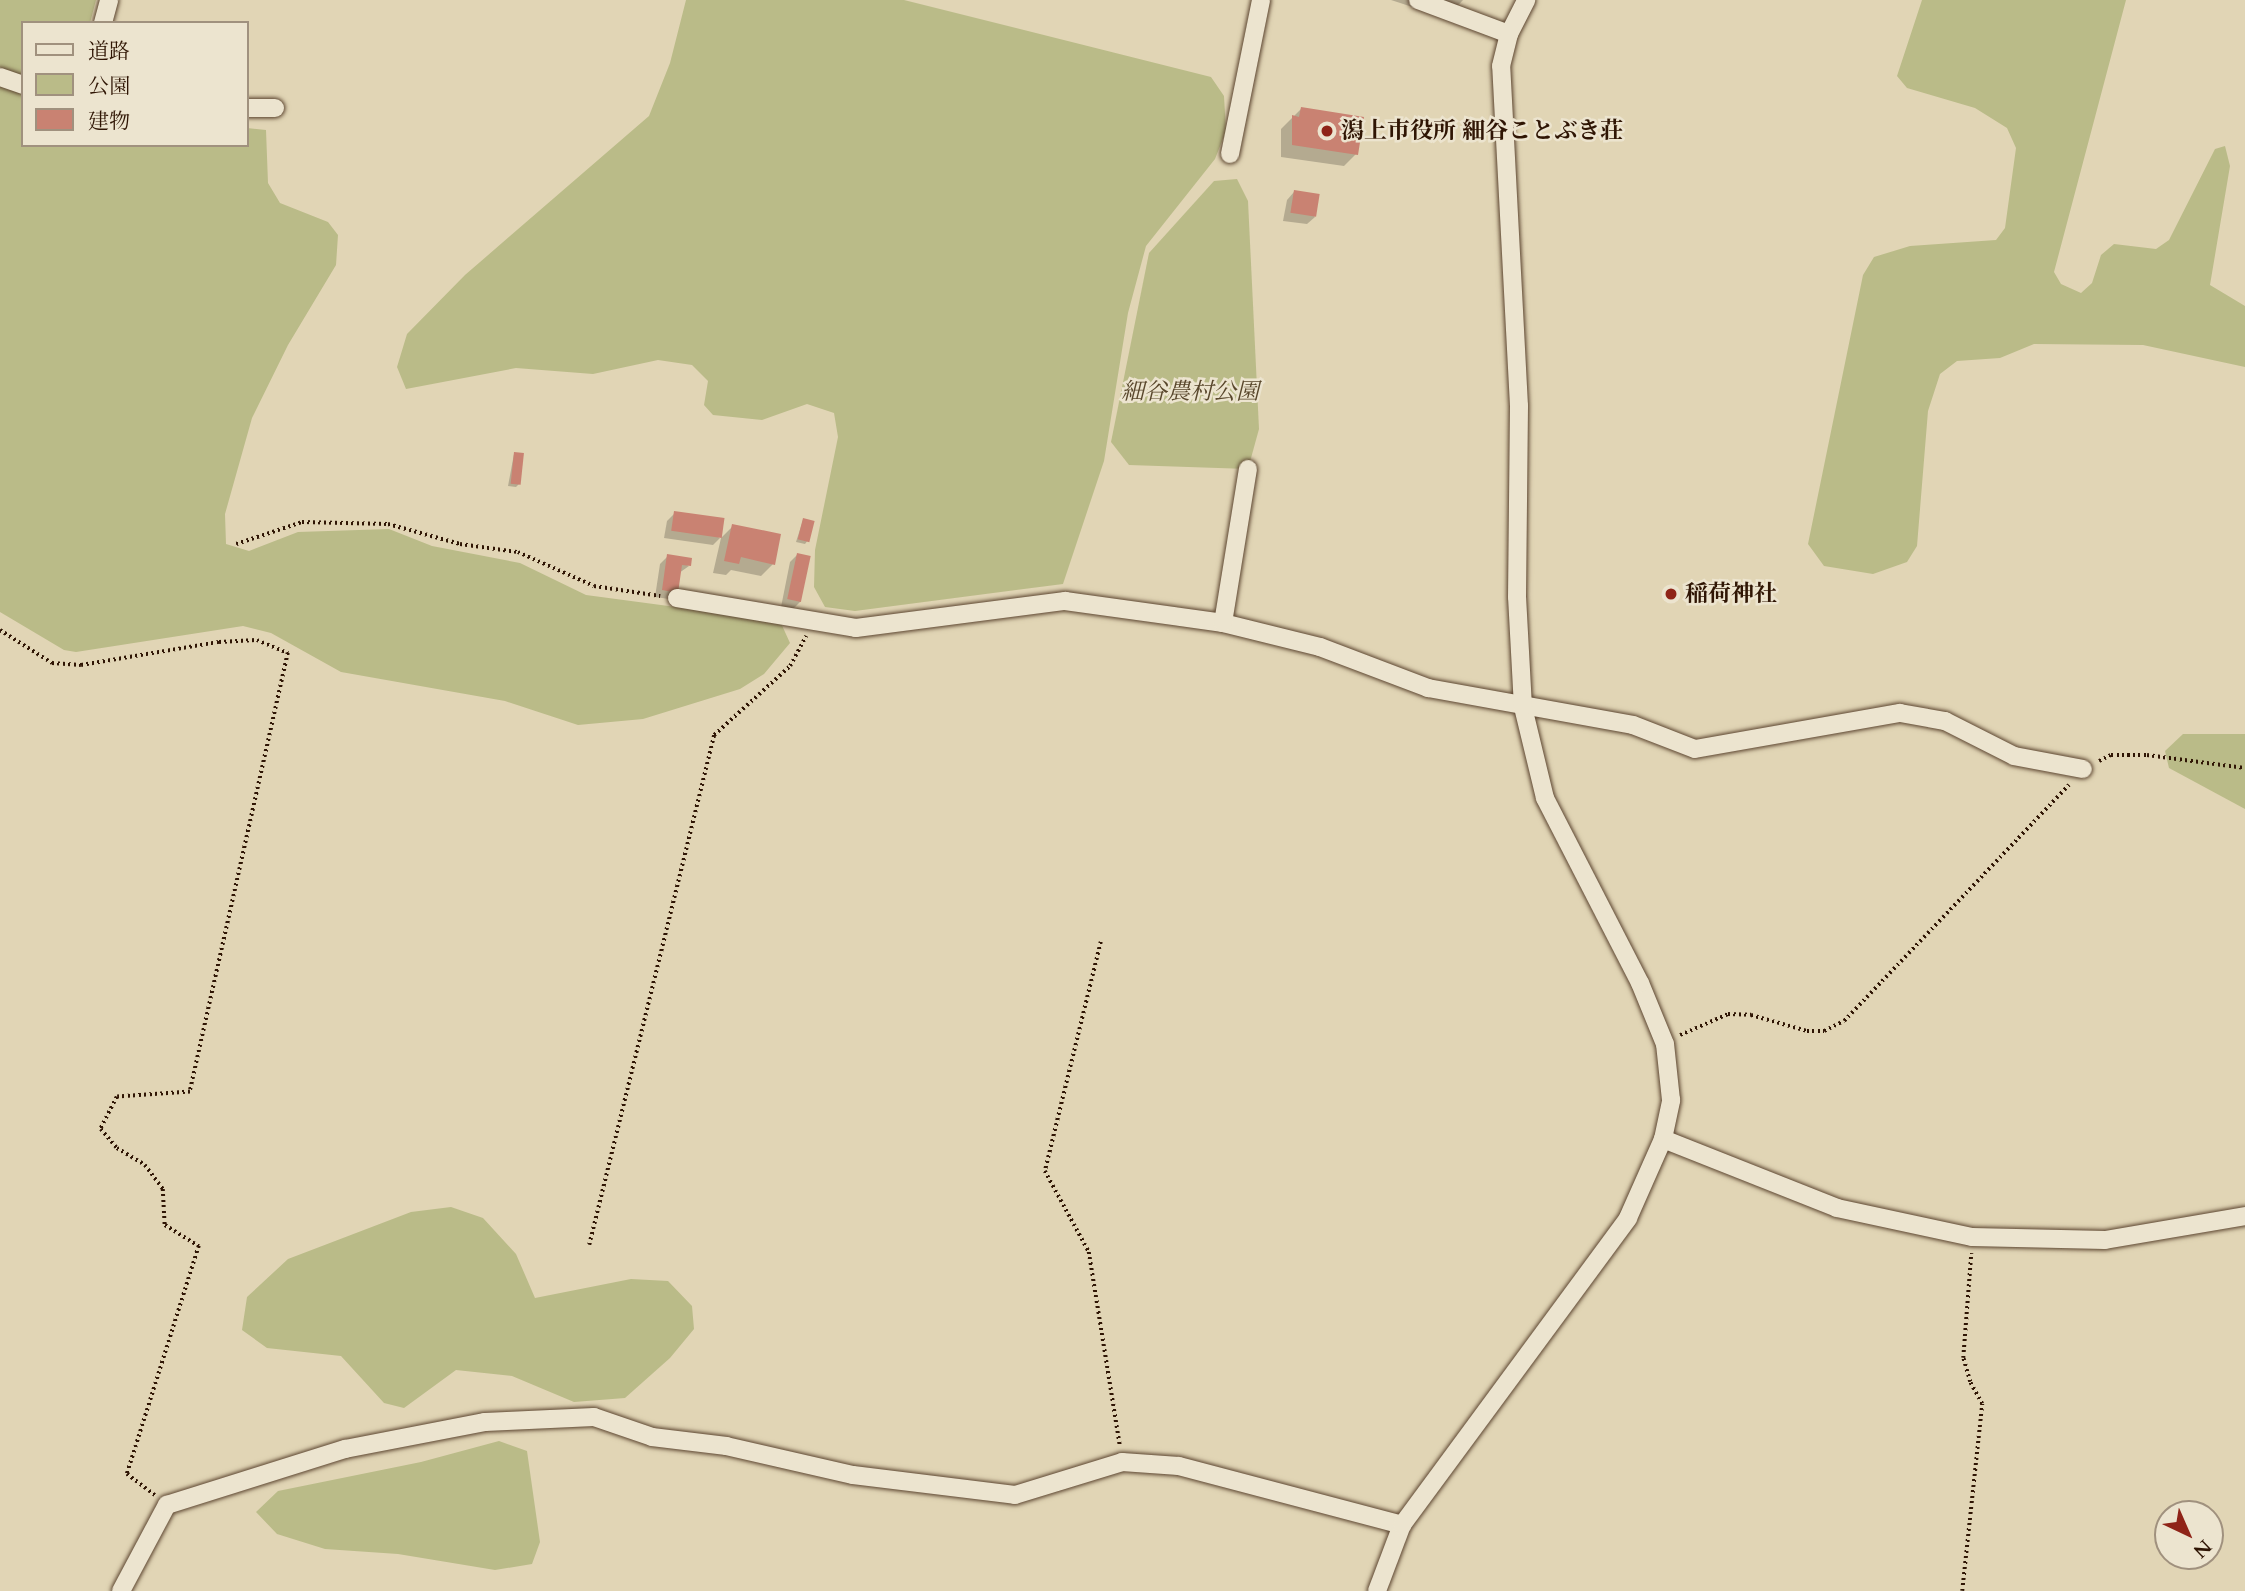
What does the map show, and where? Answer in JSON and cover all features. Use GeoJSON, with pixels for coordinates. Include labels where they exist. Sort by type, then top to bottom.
{"type":"FeatureCollection","features":[{"type":"Feature","properties":{"kind":"street"},"geometry":{"type":"LineString","coordinates":[[104,21],[109,0]]}},
{"type":"Feature","properties":{"kind":"street"},"geometry":{"type":"LineString","coordinates":[[1230,154],[1261,0]]}},
{"type":"Feature","properties":{"kind":"street"},"geometry":{"type":"LineString","coordinates":[[1418,0],[1509,34]]}},
{"type":"Feature","properties":{"kind":"street"},"geometry":{"type":"LineString","coordinates":[[1377,1591],[1402,1525],[1628,1218],[1663,1139],[1671,1100],[1665,1044],[1640,983],[1589,891],[1545,798],[1522,707],[1517,597],[1519,406],[1501,66],[1509,34],[1526,0]]}},
{"type":"Feature","properties":{"kind":"street"},"geometry":{"type":"LineString","coordinates":[[0,77],[21,84]]}},
{"type":"Feature","properties":{"kind":"street"},"geometry":{"type":"LineString","coordinates":[[248,108],[275,108]]}},
{"type":"Feature","properties":{"kind":"street"},"geometry":{"type":"LineString","coordinates":[[1223,623],[1248,469]]}},
{"type":"Feature","properties":{"kind":"street"},"geometry":{"type":"LineString","coordinates":[[677,598],[816,619],[856,628],[1065,601],[1223,623],[1320,647],[1429,688],[1633,725],[1695,749],[1900,713],[1945,721],[2014,756],[2083,769]]}},
{"type":"Feature","properties":{"kind":"street"},"geometry":{"type":"LineString","coordinates":[[1663,1139],[1837,1208],[1972,1237],[2105,1240],[2245,1216]]}},
{"type":"Feature","properties":{"kind":"street"},"geometry":{"type":"LineString","coordinates":[[121,1591],[167,1505],[345,1449],[485,1422],[594,1417],[652,1437],[726,1446],[853,1475],[1015,1494],[1122,1462],[1179,1466],[1402,1525]]}},
{"type":"Feature","properties":{"kind":"path"},"geometry":{"type":"LineString","coordinates":[[236,544],[302,522],[388,524],[460,544],[519,552],[594,586],[677,598]]}},
{"type":"Feature","properties":{"kind":"path"},"geometry":{"type":"LineString","coordinates":[[589,1245],[714,736],[790,666],[816,619]]}},
{"type":"Feature","properties":{"kind":"path"},"geometry":{"type":"LineString","coordinates":[[0,630],[52,663],[81,665],[219,642],[257,640],[288,653],[190,1092],[117,1097],[101,1129],[117,1148],[145,1165],[163,1189],[165,1225],[200,1246],[127,1474],[167,1505]]}},
{"type":"Feature","properties":{"kind":"path"},"geometry":{"type":"LineString","coordinates":[[1665,1044],[1728,1014],[1751,1015],[1807,1031],[1825,1031],[1844,1021],[2083,769],[2111,755],[2147,755],[2245,768]]}},
{"type":"Feature","properties":{"kind":"path"},"geometry":{"type":"LineString","coordinates":[[1101,942],[1045,1171],[1089,1252],[1122,1462]]}},
{"type":"Feature","properties":{"kind":"path"},"geometry":{"type":"LineString","coordinates":[[1962,1591],[1982,1404],[1970,1382],[1964,1357],[1972,1237]]}},
{"type":"Feature","properties":{"kind":"green space"},"geometry":{"type":"Polygon","coordinates":[[[0,0],[96,0],[91,21],[21,21],[21,76],[0,69],[0,0]]]}},
{"type":"Feature","properties":{"kind":"green space"},"geometry":{"type":"Polygon","coordinates":[[[686,0],[904,0],[1211,77],[1224,96],[1226,131],[1215,159],[1146,246],[1128,313],[1104,461],[1063,584],[855,611],[825,607],[814,587],[815,550],[838,437],[834,413],[807,404],[762,420],[713,415],[704,405],[708,381],[692,365],[658,360],[593,374],[516,368],[406,389],[397,367],[407,334],[465,275],[649,116],[670,63],[686,0]]]}},
{"type":"Feature","properties":{"kind":"green space"},"geometry":{"type":"Polygon","coordinates":[[[1922,0],[2126,0],[2054,272],[2061,284],[2081,293],[2092,283],[2101,255],[2114,244],[2156,249],[2169,240],[2215,149],[2225,146],[2230,166],[2210,285],[2245,306],[2245,367],[2143,345],[2034,344],[2000,358],[1957,361],[1940,374],[1928,411],[1917,546],[1907,562],[1873,574],[1824,566],[1808,544],[1863,275],[1874,257],[1910,246],[1996,240],[2005,228],[2016,148],[2007,128],[1975,108],[1907,88],[1897,76],[1922,0]]]}},
{"type":"Feature","properties":{"kind":"green space"},"geometry":{"type":"Polygon","coordinates":[[[0,86],[21,93],[21,147],[248,147],[248,128],[266,130],[268,183],[280,203],[328,222],[338,235],[336,265],[288,345],[252,418],[225,514],[226,544],[249,551],[298,532],[389,529],[432,546],[520,563],[586,595],[780,621],[790,643],[764,674],[740,689],[643,719],[578,725],[505,701],[341,672],[271,633],[243,626],[76,652],[64,650],[0,612],[0,86]]]}},
{"type":"Feature","properties":{"kind":"green space","name":"細谷農村公園"},"geometry":{"type":"Polygon","coordinates":[[[1237,179],[1248,201],[1259,429],[1248,469],[1129,465],[1111,442],[1149,253],[1214,181],[1237,179]]]}},
{"type":"Feature","properties":{"kind":"green space"},"geometry":{"type":"Polygon","coordinates":[[[2183,734],[2245,734],[2245,809],[2169,768],[2165,751],[2183,734]]]}},
{"type":"Feature","properties":{"kind":"green space"},"geometry":{"type":"Polygon","coordinates":[[[451,1207],[483,1218],[516,1254],[535,1298],[631,1279],[668,1281],[692,1306],[694,1329],[670,1358],[625,1398],[574,1402],[512,1376],[456,1370],[404,1408],[384,1403],[341,1356],[267,1348],[242,1330],[247,1297],[288,1259],[411,1212],[451,1207]]]}},
{"type":"Feature","properties":{"kind":"green space"},"geometry":{"type":"Polygon","coordinates":[[[499,1441],[527,1451],[540,1542],[532,1564],[495,1570],[398,1554],[325,1549],[277,1534],[256,1512],[278,1491],[421,1462],[499,1441]]]}},
{"type":"Feature","properties":{"kind":"building","name":"潟上市役所 細谷ことぶき荘"},"geometry":{"type":"Polygon","coordinates":[[[1301,107],[1364,117],[1358,155],[1292,145],[1292,115],[1299,117],[1301,107]]]}},
{"type":"Feature","properties":{"kind":"building"},"geometry":{"type":"Polygon","coordinates":[[[1294,190],[1320,194],[1316,217],[1290,213],[1294,190]]]}},
{"type":"Feature","properties":{"kind":"building"},"geometry":{"type":"Polygon","coordinates":[[[514,452],[524,453],[521,485],[511,484],[514,452]]]}},
{"type":"Feature","properties":{"kind":"building"},"geometry":{"type":"Polygon","coordinates":[[[674,511],[725,518],[722,538],[671,531],[674,511]]]}},
{"type":"Feature","properties":{"kind":"building"},"geometry":{"type":"Polygon","coordinates":[[[803,518],[815,521],[809,542],[798,539],[803,518]]]}},
{"type":"Feature","properties":{"kind":"building"},"geometry":{"type":"Polygon","coordinates":[[[732,524],[781,534],[775,565],[741,557],[739,564],[724,561],[732,524]]]}},
{"type":"Feature","properties":{"kind":"building"},"geometry":{"type":"Polygon","coordinates":[[[797,553],[811,556],[801,602],[787,599],[797,553]]]}},
{"type":"Feature","properties":{"kind":"building"},"geometry":{"type":"Polygon","coordinates":[[[667,554],[692,558],[691,566],[682,565],[678,593],[662,590],[667,554]]]}},
{"type":"Feature","properties":{"kind":"place","name":"潟上市役所 細谷ことぶき荘"},"geometry":{"type":"Point","coordinates":[1327,131]}},
{"type":"Feature","properties":{"kind":"place","name":"稲荷神社"},"geometry":{"type":"Point","coordinates":[1671,594]}}]}
